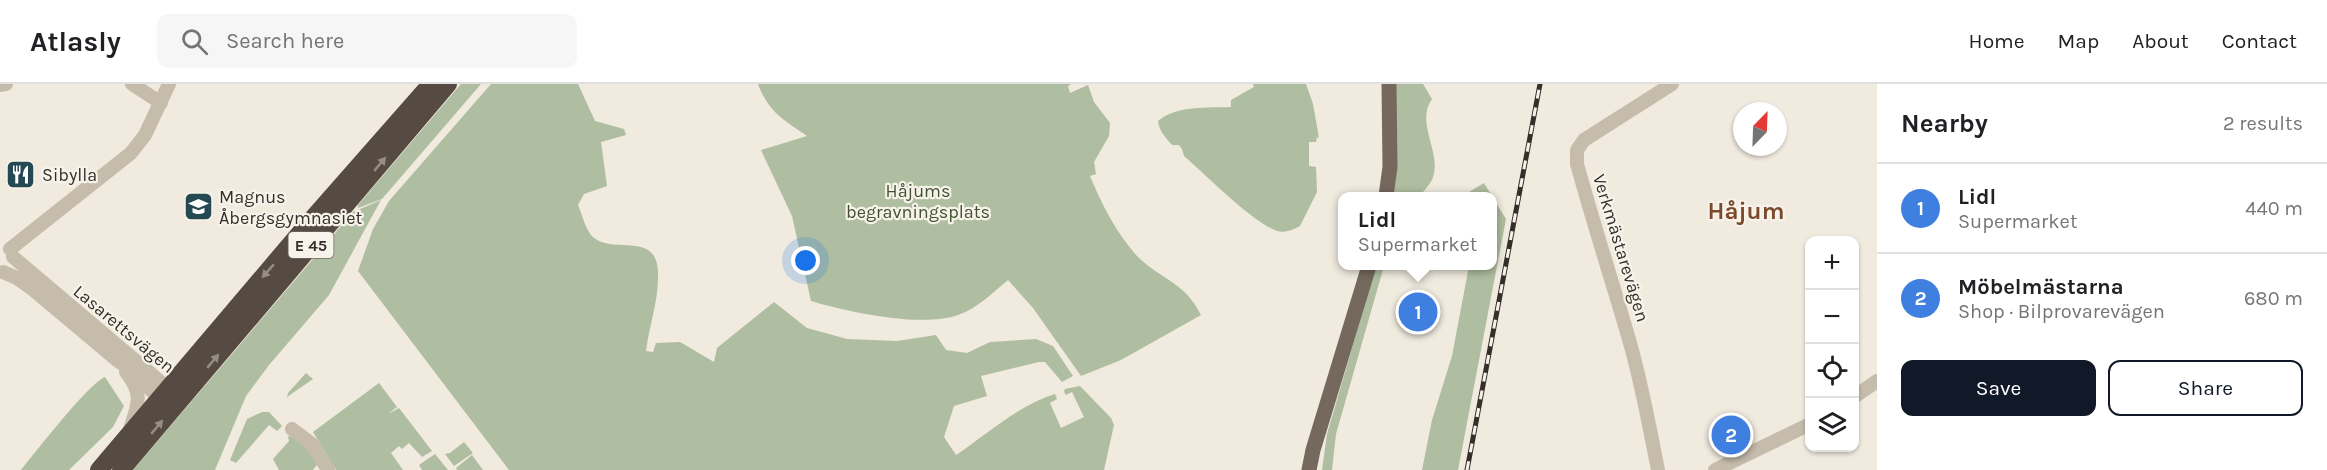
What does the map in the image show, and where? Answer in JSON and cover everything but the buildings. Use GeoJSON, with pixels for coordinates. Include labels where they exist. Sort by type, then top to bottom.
{"type":"FeatureCollection","features":[{"type":"Feature","properties":{"kind":"highway","name":"E 45"},"geometry":{"type":"LineString","coordinates":[[121,470],[185,368],[431,84]]}},
{"type":"Feature","properties":{"kind":"highway","name":"E 45"},"geometry":{"type":"LineString","coordinates":[[99,470],[128,435],[168,398],[447,84]]}},
{"type":"Feature","properties":{"kind":"main road"},"geometry":{"type":"LineString","coordinates":[[1387,192],[1390,167],[1388,84]]}},
{"type":"Feature","properties":{"kind":"main road"},"geometry":{"type":"LineString","coordinates":[[1309,470],[1368,270]]}},
{"type":"Feature","properties":{"kind":"main road"},"geometry":{"type":"LineString","coordinates":[[1318,470],[1319,432]]}},
{"type":"Feature","properties":{"kind":"street"},"geometry":{"type":"LineString","coordinates":[[0,86],[6,84]]}},
{"type":"Feature","properties":{"kind":"street"},"geometry":{"type":"LineString","coordinates":[[132,84],[161,103]]}},
{"type":"Feature","properties":{"kind":"street"},"geometry":{"type":"LineString","coordinates":[[2,272],[10,267],[8,250],[131,153],[145,135],[169,84]]}},
{"type":"Feature","properties":{"kind":"street","name":"Verkmästarevägen"},"geometry":{"type":"LineString","coordinates":[[1658,470],[1629,337],[1606,267],[1577,164],[1577,150],[1584,140],[1672,84]]}},
{"type":"Feature","properties":{"kind":"street","name":"Lasarettsvägen"},"geometry":{"type":"LineString","coordinates":[[8,250],[149,372],[168,398]]}},
{"type":"Feature","properties":{"kind":"street","name":"Lasarettsvägen"},"geometry":{"type":"LineString","coordinates":[[2,272],[32,288],[118,361],[168,398]]}},
{"type":"Feature","properties":{"kind":"street"},"geometry":{"type":"LineString","coordinates":[[118,361],[134,384],[139,397],[128,435]]}},
{"type":"Feature","properties":{"kind":"street"},"geometry":{"type":"LineString","coordinates":[[149,372],[162,374],[185,368]]}},
{"type":"Feature","properties":{"kind":"street"},"geometry":{"type":"LineString","coordinates":[[1859,394],[1877,381]]}},
{"type":"Feature","properties":{"kind":"street"},"geometry":{"type":"LineString","coordinates":[[1715,470],[1805,426]]}},
{"type":"Feature","properties":{"kind":"street"},"geometry":{"type":"LineString","coordinates":[[291,429],[312,444],[328,470]]}},
{"type":"Feature","properties":{"kind":"green space"},"geometry":{"type":"Polygon","coordinates":[[[461,84],[481,84],[382,199],[358,208],[358,205],[461,84]]]}},
{"type":"Feature","properties":{"kind":"green space"},"geometry":{"type":"Polygon","coordinates":[[[491,84],[578,84],[595,121],[624,129],[626,135],[601,142],[607,186],[584,194],[578,205],[586,227],[594,238],[603,243],[645,248],[652,253],[657,263],[657,296],[646,351],[653,352],[656,343],[680,342],[714,362],[717,348],[774,302],[807,328],[847,339],[897,341],[936,335],[946,350],[967,353],[990,342],[1036,339],[1053,346],[1073,376],[1062,382],[1045,362],[1039,362],[981,376],[987,396],[954,406],[944,437],[956,455],[1016,413],[1055,394],[1057,399],[1050,403],[1061,428],[1084,417],[1072,392],[1066,395],[1064,392],[1065,389],[1080,386],[1111,418],[1114,425],[1104,470],[509,470],[358,271],[373,229],[389,201],[491,84]]]}},
{"type":"Feature","properties":{"kind":"green space","name":"Håjums begravningsplats"},"geometry":{"type":"Polygon","coordinates":[[[758,84],[1071,84],[1068,86],[1070,93],[1088,85],[1094,102],[1110,123],[1109,136],[1094,162],[1096,174],[1090,176],[1099,197],[1116,228],[1137,256],[1180,288],[1201,315],[1121,360],[1081,376],[1033,308],[1008,280],[972,308],[943,319],[884,317],[811,301],[792,216],[761,150],[807,136],[772,109],[758,84]]]}},
{"type":"Feature","properties":{"kind":"green space"},"geometry":{"type":"Polygon","coordinates":[[[1253,84],[1306,84],[1313,104],[1319,138],[1317,137],[1316,142],[1309,142],[1309,166],[1316,167],[1317,192],[1300,226],[1289,231],[1277,231],[1242,208],[1184,156],[1179,145],[1172,145],[1163,134],[1158,121],[1183,110],[1231,107],[1231,100],[1254,87],[1253,84]]]}},
{"type":"Feature","properties":{"kind":"green space"},"geometry":{"type":"Polygon","coordinates":[[[1395,84],[1423,84],[1432,99],[1426,118],[1435,168],[1432,180],[1423,192],[1392,192],[1395,84]]]}},
{"type":"Feature","properties":{"kind":"green space"},"geometry":{"type":"Polygon","coordinates":[[[1484,183],[1490,192],[1469,192],[1484,183]]]}},
{"type":"Feature","properties":{"kind":"green space"},"geometry":{"type":"Polygon","coordinates":[[[381,200],[329,295],[269,365],[246,396],[215,470],[133,470],[353,212],[381,200]]]}},
{"type":"Feature","properties":{"kind":"green space"},"geometry":{"type":"Polygon","coordinates":[[[1497,204],[1506,219],[1497,266],[1497,204]]]}},
{"type":"Feature","properties":{"kind":"green space"},"geometry":{"type":"Polygon","coordinates":[[[1375,270],[1383,270],[1336,434],[1332,470],[1322,470],[1327,434],[1375,270]]]}},
{"type":"Feature","properties":{"kind":"green space"},"geometry":{"type":"Polygon","coordinates":[[[1468,270],[1496,270],[1458,470],[1422,470],[1432,420],[1452,356],[1468,270]]]}},
{"type":"Feature","properties":{"kind":"green space"},"geometry":{"type":"Polygon","coordinates":[[[306,373],[313,379],[287,397],[288,393],[306,373]]]}},
{"type":"Feature","properties":{"kind":"green space"},"geometry":{"type":"Polygon","coordinates":[[[105,377],[124,406],[113,427],[69,470],[21,470],[75,405],[97,382],[105,377]]]}},
{"type":"Feature","properties":{"kind":"green space"},"geometry":{"type":"Polygon","coordinates":[[[379,383],[397,407],[388,414],[399,408],[432,451],[422,457],[409,443],[402,449],[399,446],[391,453],[403,470],[336,470],[313,432],[379,383]]]}},
{"type":"Feature","properties":{"kind":"green space"},"geometry":{"type":"Polygon","coordinates":[[[262,412],[269,412],[282,426],[277,431],[269,425],[236,463],[230,460],[247,419],[262,412]]]}},
{"type":"Feature","properties":{"kind":"green space"},"geometry":{"type":"Polygon","coordinates":[[[288,436],[306,446],[312,454],[318,463],[313,470],[279,470],[273,459],[289,441],[288,436]]]}},
{"type":"Feature","properties":{"kind":"green space"},"geometry":{"type":"Polygon","coordinates":[[[464,442],[473,453],[454,466],[445,454],[450,453],[464,442]]]}},
{"type":"Feature","properties":{"kind":"green space"},"geometry":{"type":"Polygon","coordinates":[[[435,454],[448,470],[422,470],[419,465],[435,454]]]}},
{"type":"Feature","properties":{"kind":"green space"},"geometry":{"type":"Polygon","coordinates":[[[472,455],[483,470],[457,470],[456,468],[472,455]]]}},
{"type":"Feature","properties":{"kind":"railway"},"geometry":{"type":"LineString","coordinates":[[1467,470],[1540,84]]}},
{"type":"Feature","properties":{"kind":"place","name":"Sibylla"},"geometry":{"type":"Point","coordinates":[21,175]}},
{"type":"Feature","properties":{"kind":"place","name":"Magnus Åbergsgymnasiet"},"geometry":{"type":"Point","coordinates":[198,207]}},
{"type":"Feature","properties":{"kind":"place","name":"Lidl"},"geometry":{"type":"Point","coordinates":[1418,312]}},
{"type":"Feature","properties":{"kind":"place","name":"Möbelmästarna"},"geometry":{"type":"Point","coordinates":[1731,435]}},
{"type":"Feature","properties":{"kind":"district","name":"Håjum"},"geometry":{"type":"Point","coordinates":[1746,211]}}]}
